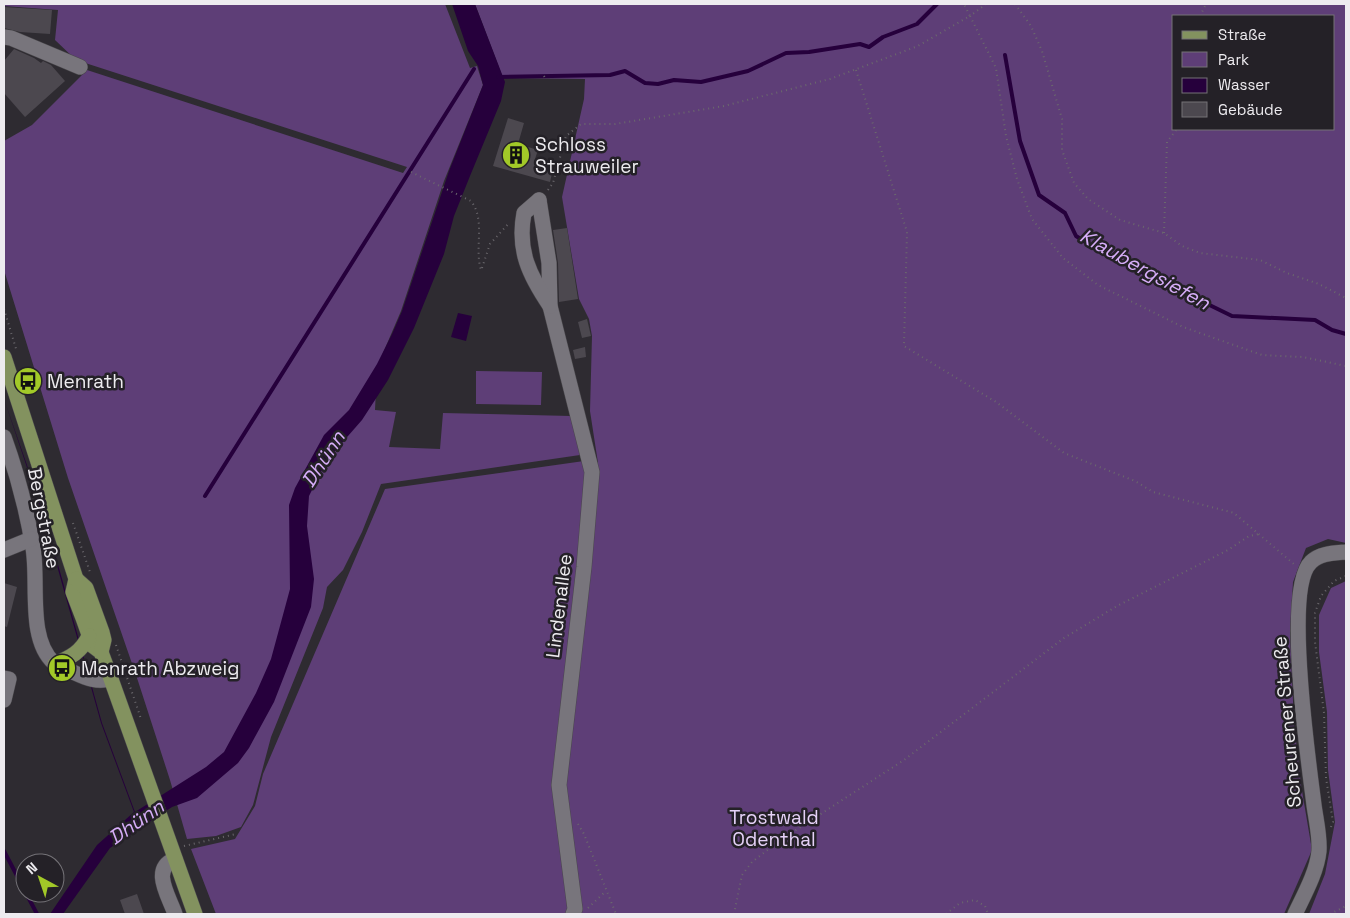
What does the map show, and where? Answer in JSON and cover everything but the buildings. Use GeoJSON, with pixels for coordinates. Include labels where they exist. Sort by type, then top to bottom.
{"type":"FeatureCollection","features":[{"type":"Feature","properties":{"kind":"main road"},"geometry":{"type":"LineString","coordinates":[[11,356],[76,579],[73,592],[93,646],[101,652],[195,914]]}},
{"type":"Feature","properties":{"kind":"main road"},"geometry":{"type":"LineString","coordinates":[[76,579],[86,588],[102,632],[104,640],[101,652]]}},
{"type":"Feature","properties":{"kind":"main road"},"geometry":{"type":"LineString","coordinates":[[55,664],[74,656],[84,647],[89,636]]}},
{"type":"Feature","properties":{"kind":"street"},"geometry":{"type":"LineString","coordinates":[[4,37],[12,38],[80,67]]}},
{"type":"Feature","properties":{"kind":"street"},"geometry":{"type":"LineString","coordinates":[[524,213],[539,200]]}},
{"type":"Feature","properties":{"kind":"street","name":"Lindenallee"},"geometry":{"type":"LineString","coordinates":[[539,200],[549,263],[550,306],[592,472],[584,567],[559,785],[575,909],[580,911]]}},
{"type":"Feature","properties":{"kind":"street","name":"Lindenallee"},"geometry":{"type":"LineString","coordinates":[[524,213],[521,227],[522,251],[528,270],[550,306]]}},
{"type":"Feature","properties":{"kind":"street","name":"Bergstraße"},"geometry":{"type":"LineString","coordinates":[[4,437],[18,481],[32,539],[36,574],[37,627],[45,650],[55,664]]}},
{"type":"Feature","properties":{"kind":"street"},"geometry":{"type":"LineString","coordinates":[[4,550],[32,539]]}},
{"type":"Feature","properties":{"kind":"street"},"geometry":{"type":"LineString","coordinates":[[1304,574],[1310,562],[1328,553],[1346,552]]}},
{"type":"Feature","properties":{"kind":"street","name":"Scheurener Straße"},"geometry":{"type":"LineString","coordinates":[[1295,914],[1309,885],[1319,851],[1303,707],[1298,599],[1304,574]]}},
{"type":"Feature","properties":{"kind":"street"},"geometry":{"type":"LineString","coordinates":[[55,664],[97,682],[111,679]]}},
{"type":"Feature","properties":{"kind":"street"},"geometry":{"type":"LineString","coordinates":[[4,678],[9,679],[4,700]]}},
{"type":"Feature","properties":{"kind":"street"},"geometry":{"type":"LineString","coordinates":[[173,855],[163,866],[160,874],[176,914]]}},
{"type":"Feature","properties":{"kind":"path"},"geometry":{"type":"LineString","coordinates":[[964,4],[996,68],[1006,136],[1017,179],[1032,220],[1063,258],[1098,284],[1183,327],[1262,355],[1303,357],[1346,366]]}},
{"type":"Feature","properties":{"kind":"path"},"geometry":{"type":"LineString","coordinates":[[539,200],[553,183],[566,136],[581,124],[615,124],[724,106],[856,70],[918,46],[970,16],[986,4]]}},
{"type":"Feature","properties":{"kind":"path"},"geometry":{"type":"LineString","coordinates":[[1015,4],[1031,26],[1051,79],[1062,119],[1062,150],[1074,183],[1088,199],[1120,220],[1164,233],[1182,246],[1200,253],[1260,260],[1287,273],[1319,284],[1346,298]]}},
{"type":"Feature","properties":{"kind":"path"},"geometry":{"type":"LineString","coordinates":[[856,70],[907,232],[904,346],[996,402],[1064,453],[1135,481],[1153,492],[1190,504],[1234,513],[1304,574]]}},
{"type":"Feature","properties":{"kind":"path"},"geometry":{"type":"LineString","coordinates":[[1164,233],[1167,142],[1176,130]]}},
{"type":"Feature","properties":{"kind":"path"},"geometry":{"type":"LineString","coordinates":[[411,172],[471,201],[475,207],[480,230],[477,257],[481,270],[490,244],[501,229],[524,213]]}},
{"type":"Feature","properties":{"kind":"path"},"geometry":{"type":"LineString","coordinates":[[4,309],[11,356]]}},
{"type":"Feature","properties":{"kind":"path"},"geometry":{"type":"LineString","coordinates":[[72,520],[94,582]]}},
{"type":"Feature","properties":{"kind":"path"},"geometry":{"type":"LineString","coordinates":[[734,914],[742,875],[752,862],[779,842],[904,760],[1064,638],[1117,606],[1228,550],[1249,536],[1259,534]]}},
{"type":"Feature","properties":{"kind":"path"},"geometry":{"type":"LineString","coordinates":[[1330,830],[1333,822],[1326,778],[1324,713],[1315,642],[1315,614],[1321,596],[1334,581],[1346,576]]}},
{"type":"Feature","properties":{"kind":"path"},"geometry":{"type":"LineString","coordinates":[[116,644],[131,687]]}},
{"type":"Feature","properties":{"kind":"path"},"geometry":{"type":"LineString","coordinates":[[575,818],[584,834],[616,914]]}},
{"type":"Feature","properties":{"kind":"path"},"geometry":{"type":"LineString","coordinates":[[173,855],[236,834]]}},
{"type":"Feature","properties":{"kind":"path"},"geometry":{"type":"LineString","coordinates":[[580,911],[606,891]]}},
{"type":"Feature","properties":{"kind":"path"},"geometry":{"type":"LineString","coordinates":[[946,914],[960,903],[975,900],[984,906],[988,914]]}},
{"type":"Feature","properties":{"kind":"path"},"geometry":{"type":"LineString","coordinates":[[1330,914],[1346,906]]}},
{"type":"Feature","properties":{"kind":"green space"},"geometry":{"type":"Polygon","coordinates":[[[4,4],[445,4],[470,68],[477,66],[483,85],[444,181],[401,311],[377,367],[375,410],[396,412],[389,447],[440,449],[443,413],[571,416],[580,455],[381,484],[362,532],[343,570],[327,587],[323,608],[271,737],[253,805],[241,827],[216,836],[187,839],[138,681],[68,478],[4,270],[4,141],[32,125],[87,70],[403,173],[407,167],[76,60],[55,40],[58,10],[4,6],[4,4]]]}},
{"type":"Feature","properties":{"kind":"green space","name":"Trostwald Odenthal"},"geometry":{"type":"Polygon","coordinates":[[[475,4],[1346,4],[1346,543],[1328,539],[1306,548],[1293,582],[1290,633],[1294,724],[1301,785],[1312,850],[1284,914],[579,914],[563,786],[598,463],[590,411],[592,336],[589,319],[579,299],[562,197],[584,99],[585,79],[503,78],[475,4]]]}},
{"type":"Feature","properties":{"kind":"green space"},"geometry":{"type":"Polygon","coordinates":[[[476,371],[542,372],[541,405],[476,404],[476,371]]]}},
{"type":"Feature","properties":{"kind":"green space"},"geometry":{"type":"Polygon","coordinates":[[[584,461],[586,473],[557,785],[572,914],[216,914],[191,849],[235,839],[255,806],[263,774],[385,489],[584,461]]]}},
{"type":"Feature","properties":{"kind":"green space"},"geometry":{"type":"Polygon","coordinates":[[[1346,581],[1346,914],[1309,914],[1325,874],[1335,822],[1328,770],[1327,712],[1319,652],[1319,615],[1331,588],[1346,581]]]}},
{"type":"Feature","properties":{"kind":"water","name":"Dhünn"},"geometry":{"type":"Polygon","coordinates":[[[452,4],[475,4],[505,82],[501,101],[454,216],[444,254],[414,328],[388,380],[362,420],[327,460],[309,496],[307,526],[314,579],[311,607],[274,702],[249,748],[238,763],[197,798],[172,807],[110,848],[63,914],[50,914],[57,903],[65,903],[65,892],[97,845],[134,812],[101,723],[42,512],[4,399],[44,514],[102,723],[135,812],[206,767],[224,752],[256,693],[271,659],[290,589],[289,505],[295,488],[324,435],[349,410],[377,364],[402,311],[449,171],[483,85],[478,66],[468,51],[452,4]]]}},
{"type":"Feature","properties":{"kind":"water"},"geometry":{"type":"Polygon","coordinates":[[[458,313],[472,316],[466,341],[451,337],[458,313]]]}},
{"type":"Feature","properties":{"kind":"waterway"},"geometry":{"type":"LineString","coordinates":[[498,77],[610,75],[625,71],[645,83],[658,84],[674,80],[701,82],[748,71],[786,53],[809,52],[860,44],[869,47],[883,37],[917,24],[937,4]]}},
{"type":"Feature","properties":{"kind":"waterway","name":"Klaubergsiefen"},"geometry":{"type":"LineString","coordinates":[[1005,55],[1020,141],[1039,195],[1065,213],[1076,236],[1101,252],[1232,316],[1315,320],[1332,330],[1346,334]]}},
{"type":"Feature","properties":{"kind":"waterway"},"geometry":{"type":"LineString","coordinates":[[205,496],[474,69]]}},
{"type":"Feature","properties":{"kind":"waterway"},"geometry":{"type":"LineString","coordinates":[[4,851],[15,872]]}},
{"type":"Feature","properties":{"kind":"waterway"},"geometry":{"type":"LineString","coordinates":[[31,903],[37,914]]}},
{"type":"Feature","properties":{"kind":"place","name":"Schloss Strauweiler"},"geometry":{"type":"Point","coordinates":[516,155]}},
{"type":"Feature","properties":{"kind":"place","name":"Menrath"},"geometry":{"type":"Point","coordinates":[28,381]}},
{"type":"Feature","properties":{"kind":"place","name":"Menrath Abzweig"},"geometry":{"type":"Point","coordinates":[62,668]}}]}
